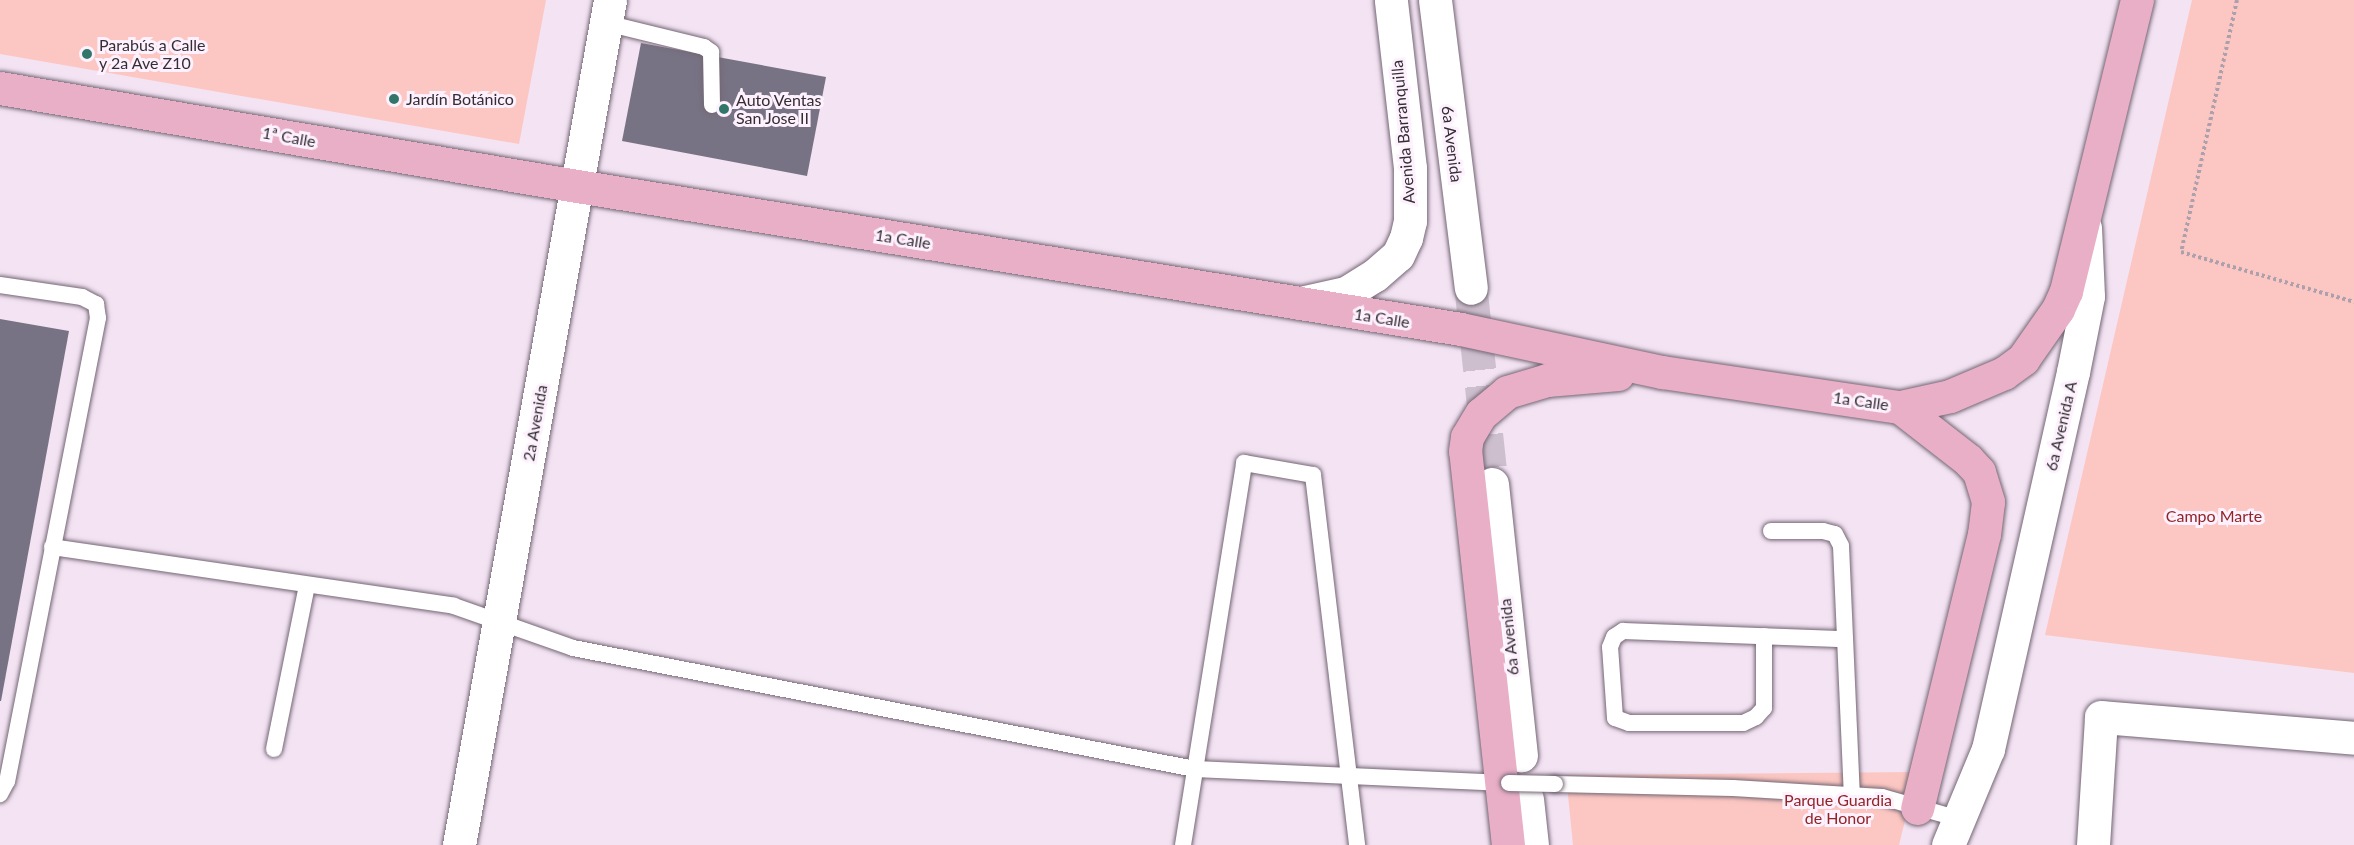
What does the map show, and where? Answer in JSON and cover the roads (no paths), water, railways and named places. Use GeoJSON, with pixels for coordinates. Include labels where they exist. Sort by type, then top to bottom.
{"type":"FeatureCollection","features":[{"type":"Feature","properties":{"kind":"main road","name":"6a Avenida A"},"geometry":{"type":"LineString","coordinates":[[2084,218],[2137,0]]}},
{"type":"Feature","properties":{"kind":"main road","name":"1ª Calle"},"geometry":{"type":"LineString","coordinates":[[0,88],[577,186]]}},
{"type":"Feature","properties":{"kind":"main road","name":"1a Calle"},"geometry":{"type":"LineString","coordinates":[[577,186],[1501,336],[1662,372],[1900,407],[1923,404],[1977,387],[2004,373],[2023,358],[2058,309],[2066,291],[2084,218]]}},
{"type":"Feature","properties":{"kind":"main road"},"geometry":{"type":"LineString","coordinates":[[1508,845],[1514,780],[1465,451],[1469,431],[1488,406],[1507,392],[1526,386],[1580,375],[1662,372]]}},
{"type":"Feature","properties":{"kind":"main road"},"geometry":{"type":"LineString","coordinates":[[1900,407],[1968,460],[1979,472],[1988,502],[1984,534],[1917,808]]}},
{"type":"Feature","properties":{"kind":"street","name":"Avenida Barranquilla"},"geometry":{"type":"LineString","coordinates":[[1298,304],[1346,293],[1376,275],[1398,255],[1406,238],[1410,221],[1410,168],[1391,0]]}},
{"type":"Feature","properties":{"kind":"street","name":"6a Avenida"},"geometry":{"type":"LineString","coordinates":[[1435,0],[1471,288]]}},
{"type":"Feature","properties":{"kind":"street","name":"2a Avenida"},"geometry":{"type":"LineString","coordinates":[[459,845],[608,11]]}},
{"type":"Feature","properties":{"kind":"street","name":"6a Avenida A"},"geometry":{"type":"LineString","coordinates":[[1953,832],[1988,749],[2073,372],[2088,296],[2084,218]]}},
{"type":"Feature","properties":{"kind":"street","name":"6a Avenida"},"geometry":{"type":"LineString","coordinates":[[1492,484],[1514,780],[1532,845]]}},
{"type":"Feature","properties":{"kind":"street"},"geometry":{"type":"LineString","coordinates":[[2093,845],[2101,717],[2354,738]]}},
{"type":"Feature","properties":{"kind":"lane"},"geometry":{"type":"LineString","coordinates":[[608,11],[704,47],[711,52],[712,105]]}},
{"type":"Feature","properties":{"kind":"lane"},"geometry":{"type":"LineString","coordinates":[[0,285],[82,297],[96,304],[98,318],[7,781],[0,794]]}},
{"type":"Feature","properties":{"kind":"lane"},"geometry":{"type":"LineString","coordinates":[[1183,845],[1244,463],[1313,476],[1357,845]]}},
{"type":"Feature","properties":{"kind":"lane"},"geometry":{"type":"LineString","coordinates":[[1771,531],[1823,531],[1835,534],[1841,546],[1852,796]]}},
{"type":"Feature","properties":{"kind":"lane"},"geometry":{"type":"LineString","coordinates":[[52,547],[454,606],[573,648],[1195,769],[1733,789],[1882,798],[1917,808],[1953,832]]}},
{"type":"Feature","properties":{"kind":"lane"},"geometry":{"type":"LineString","coordinates":[[274,749],[307,585]]}},
{"type":"Feature","properties":{"kind":"lane"},"geometry":{"type":"LineString","coordinates":[[1764,636],[1764,708],[1756,717],[1743,723],[1629,723],[1616,718],[1610,647],[1614,637],[1623,631],[1764,636],[1845,639]]}},
{"type":"Feature","properties":{"kind":"tunnel"},"geometry":{"type":"LineString","coordinates":[[1471,288],[1492,484]]}},
{"type":"Feature","properties":{"kind":"place","name":"Parabús a Calle y 2a Ave Z10"},"geometry":{"type":"Point","coordinates":[87,54]}},
{"type":"Feature","properties":{"kind":"place","name":"Jardín Botánico"},"geometry":{"type":"Point","coordinates":[394,99]}},
{"type":"Feature","properties":{"kind":"place","name":"Auto Ventas San Jose II"},"geometry":{"type":"Point","coordinates":[724,109]}},
{"type":"Feature","properties":{"kind":"park label","name":"Campo Marte"},"geometry":{"type":"Point","coordinates":[2214,516]}},
{"type":"Feature","properties":{"kind":"park label","name":"Parque Guardia de Honor"},"geometry":{"type":"Point","coordinates":[1838,809]}}]}
